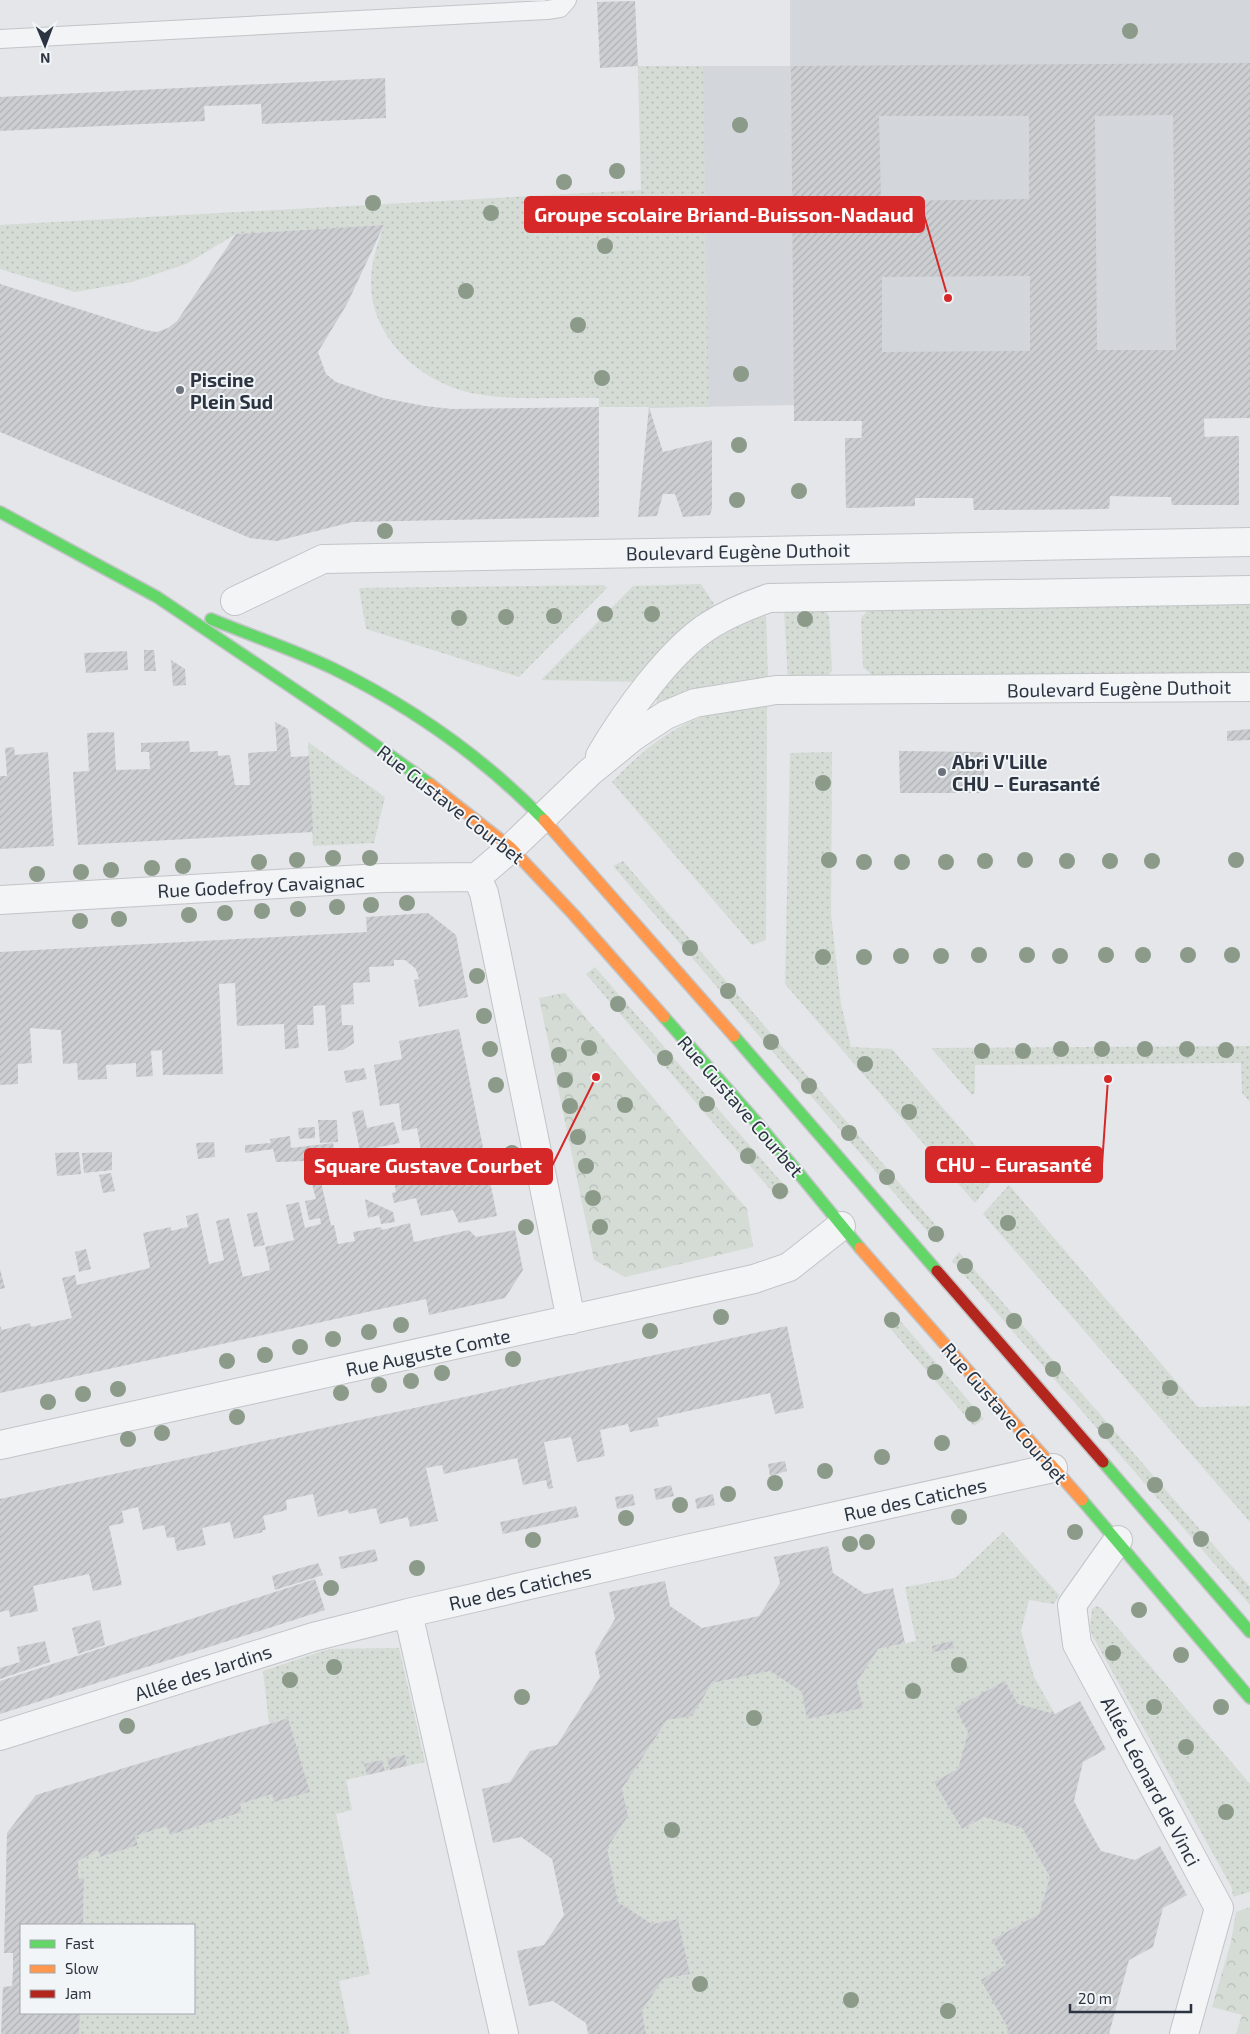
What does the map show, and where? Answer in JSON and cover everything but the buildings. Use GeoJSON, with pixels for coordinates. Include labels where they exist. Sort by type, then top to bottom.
{"type":"FeatureCollection","features":[{"type":"Feature","properties":{"kind":"main road","name":"Rue Gustave Courbet"},"geometry":{"type":"LineString","coordinates":[[0,512],[157,597],[346,724],[435,788],[511,848],[569,909],[746,1111],[841,1226],[1118,1540],[1250,1698]]}},
{"type":"Feature","properties":{"kind":"main road","name":"Rue Gustave Courbet"},"geometry":{"type":"LineString","coordinates":[[157,597],[334,669],[368,687],[472,754],[542,818],[619,903],[1250,1632]]}},
{"type":"Feature","properties":{"kind":"street","name":"Boulevard Eugène Duthoit"},"geometry":{"type":"LineString","coordinates":[[235,601],[323,559],[1250,542]]}},
{"type":"Feature","properties":{"kind":"street","name":"Boulevard Eugène Duthoit"},"geometry":{"type":"LineString","coordinates":[[590,772],[620,721],[678,653],[708,626],[739,609],[769,598],[1250,590]]}},
{"type":"Feature","properties":{"kind":"street","name":"Boulevard Eugène Duthoit"},"geometry":{"type":"LineString","coordinates":[[511,848],[590,772],[634,736],[666,715],[695,703],[776,690],[1250,687]]}},
{"type":"Feature","properties":{"kind":"street"},"geometry":{"type":"LineString","coordinates":[[511,848],[478,877],[484,893],[497,954],[571,1320]]}},
{"type":"Feature","properties":{"kind":"street","name":"Rue Godefroy Cavaignac"},"geometry":{"type":"LineString","coordinates":[[0,900],[382,878],[478,877]]}},
{"type":"Feature","properties":{"kind":"street","name":"Rue Auguste Comte"},"geometry":{"type":"LineString","coordinates":[[0,1445],[754,1280],[789,1267],[841,1226]]}},
{"type":"Feature","properties":{"kind":"street","name":"Rue des Catiches"},"geometry":{"type":"LineString","coordinates":[[408,1613],[1053,1468]]}},
{"type":"Feature","properties":{"kind":"street","name":"Allée Léonard de Vinci"},"geometry":{"type":"LineString","coordinates":[[1118,1540],[1072,1605],[1077,1644],[1219,1908],[1184,2034]]}},
{"type":"Feature","properties":{"kind":"street"},"geometry":{"type":"LineString","coordinates":[[408,1613],[504,2034]]}},
{"type":"Feature","properties":{"kind":"street","name":"Allée des Jardins"},"geometry":{"type":"LineString","coordinates":[[0,1736],[322,1634],[408,1613]]}},
{"type":"Feature","properties":{"kind":"lane"},"geometry":{"type":"LineString","coordinates":[[0,39],[547,10],[560,8],[567,0]]}},
{"type":"Feature","properties":{"kind":"shaded area"},"geometry":{"type":"Polygon","coordinates":[[[790,0],[1250,0],[1250,418],[1204,419],[1205,437],[1239,436],[1239,505],[1172,505],[1171,497],[1110,496],[1109,509],[974,510],[973,498],[915,498],[915,506],[846,508],[845,438],[861,438],[862,421],[794,421],[794,405],[649,408],[638,66],[790,66],[790,0]]]}},
{"type":"Feature","properties":{"kind":"green space"},"geometry":{"type":"Polygon","coordinates":[[[638,66],[703,66],[709,407],[599,407],[599,398],[492,396],[459,390],[441,382],[409,361],[385,332],[377,315],[372,296],[371,277],[373,260],[384,225],[236,234],[186,264],[132,282],[75,292],[0,269],[0,225],[641,190],[638,66]]]}},
{"type":"Feature","properties":{"kind":"green space"},"geometry":{"type":"Polygon","coordinates":[[[701,584],[714,604],[641,682],[541,680],[633,586],[701,584]]]}},
{"type":"Feature","properties":{"kind":"green space"},"geometry":{"type":"Polygon","coordinates":[[[604,585],[607,588],[519,677],[366,629],[359,588],[604,585]]]}},
{"type":"Feature","properties":{"kind":"green space"},"geometry":{"type":"Polygon","coordinates":[[[1250,604],[1250,676],[877,679],[863,667],[861,618],[870,608],[1250,604]]]}},
{"type":"Feature","properties":{"kind":"green space"},"geometry":{"type":"Polygon","coordinates":[[[824,609],[829,616],[832,671],[825,679],[788,679],[784,611],[824,609]]]}},
{"type":"Feature","properties":{"kind":"green space"},"geometry":{"type":"Polygon","coordinates":[[[766,614],[768,680],[725,683],[699,688],[662,704],[657,703],[656,698],[668,683],[705,647],[733,629],[766,614]]]}},
{"type":"Feature","properties":{"kind":"green space"},"geometry":{"type":"Polygon","coordinates":[[[767,701],[766,940],[752,945],[612,782],[646,750],[681,726],[720,710],[767,701]]]}},
{"type":"Feature","properties":{"kind":"green space"},"geometry":{"type":"Polygon","coordinates":[[[308,742],[385,797],[374,843],[313,846],[308,742]]]}},
{"type":"Feature","properties":{"kind":"green space"},"geometry":{"type":"Polygon","coordinates":[[[832,752],[831,914],[841,1004],[851,1047],[892,1049],[999,1173],[975,1203],[785,984],[790,753],[832,752]]]}},
{"type":"Feature","properties":{"kind":"green space"},"geometry":{"type":"Polygon","coordinates":[[[623,861],[945,1236],[938,1244],[613,866],[623,861]]]}},
{"type":"Feature","properties":{"kind":"green space"},"geometry":{"type":"Polygon","coordinates":[[[595,967],[790,1192],[780,1201],[586,974],[595,967]]]}},
{"type":"Feature","properties":{"kind":"green space"},"geometry":{"type":"Polygon","coordinates":[[[565,993],[747,1209],[753,1247],[625,1277],[594,1260],[539,998],[565,993]]]}},
{"type":"Feature","properties":{"kind":"green space"},"geometry":{"type":"Polygon","coordinates":[[[1250,1046],[1250,1102],[1242,1093],[1241,1063],[975,1065],[975,1092],[972,1095],[931,1048],[1250,1046]]]}},
{"type":"Feature","properties":{"kind":"green space"},"geometry":{"type":"Polygon","coordinates":[[[1009,1185],[1198,1407],[1250,1406],[1250,1522],[983,1214],[1009,1185]]]}},
{"type":"Feature","properties":{"kind":"green space"},"geometry":{"type":"Polygon","coordinates":[[[959,1252],[1250,1587],[1250,1605],[952,1261],[959,1252]]]}},
{"type":"Feature","properties":{"kind":"green space"},"geometry":{"type":"Polygon","coordinates":[[[892,1311],[984,1419],[974,1426],[883,1320],[892,1311]]]}},
{"type":"Feature","properties":{"kind":"green space"},"geometry":{"type":"Polygon","coordinates":[[[1003,1532],[1059,1595],[1054,1604],[1029,1600],[1021,1631],[1034,1677],[1055,1714],[1018,1704],[1005,1681],[956,1708],[968,1732],[958,1769],[935,1782],[962,1829],[984,1817],[1022,1828],[1050,1877],[1039,1914],[992,1940],[1006,1965],[1007,2034],[646,2034],[642,2011],[663,1979],[690,1974],[678,1919],[652,1924],[618,1902],[607,1848],[628,1816],[622,1789],[667,1720],[692,1716],[712,1683],[770,1671],[802,1692],[808,1719],[863,1708],[857,1682],[878,1649],[916,1641],[905,1587],[955,1578],[1003,1532]]]}},
{"type":"Feature","properties":{"kind":"green space"},"geometry":{"type":"Polygon","coordinates":[[[1096,1606],[1101,1608],[1250,1784],[1250,1892],[1233,1897],[1232,1888],[1092,1635],[1090,1626],[1092,1609],[1096,1606]]]}},
{"type":"Feature","properties":{"kind":"green space"},"geometry":{"type":"Polygon","coordinates":[[[399,1648],[425,1762],[407,1766],[405,1756],[387,1759],[390,1770],[385,1771],[382,1760],[365,1764],[367,1775],[346,1780],[352,1810],[336,1814],[370,1974],[339,1981],[350,2034],[79,2034],[80,2014],[195,2014],[195,1924],[83,1924],[84,1879],[78,1879],[78,1861],[98,1850],[100,1857],[137,1845],[135,1836],[167,1826],[170,1835],[242,1812],[240,1804],[272,1794],[274,1802],[310,1792],[288,1718],[269,1723],[263,1671],[329,1649],[399,1648]]]}},
{"type":"Feature","properties":{"kind":"green space"},"geometry":{"type":"Polygon","coordinates":[[[1250,1907],[1250,2034],[1236,2034],[1242,2015],[1212,2007],[1231,1942],[1236,1912],[1250,1907]]]}},
{"type":"Feature","properties":{"kind":"traffic: fast"},"geometry":{"type":"LineString","coordinates":[[0,512],[157,597],[346,724],[430,784]]}},
{"type":"Feature","properties":{"kind":"traffic: fast"},"geometry":{"type":"LineString","coordinates":[[211,619],[319,662],[391,700],[471,755],[521,797],[544,820]]}},
{"type":"Feature","properties":{"kind":"traffic: fast"},"geometry":{"type":"LineString","coordinates":[[664,1017],[759,1125],[860,1248]]}},
{"type":"Feature","properties":{"kind":"traffic: fast"},"geometry":{"type":"LineString","coordinates":[[734,1036],[937,1271]]}},
{"type":"Feature","properties":{"kind":"traffic: fast"},"geometry":{"type":"LineString","coordinates":[[1103,1462],[1250,1632]]}},
{"type":"Feature","properties":{"kind":"traffic: fast"},"geometry":{"type":"LineString","coordinates":[[1082,1500],[1250,1698]]}},
{"type":"Feature","properties":{"kind":"traffic: slow"},"geometry":{"type":"LineString","coordinates":[[430,784],[511,848],[574,915],[664,1017]]}},
{"type":"Feature","properties":{"kind":"traffic: slow"},"geometry":{"type":"LineString","coordinates":[[544,820],[734,1036]]}},
{"type":"Feature","properties":{"kind":"traffic: slow"},"geometry":{"type":"LineString","coordinates":[[860,1248],[1082,1500]]}},
{"type":"Feature","properties":{"kind":"traffic: jam"},"geometry":{"type":"LineString","coordinates":[[937,1271],[1103,1462]]}},
{"type":"Feature","properties":{"kind":"place","name":"Groupe scolaire Briand-Buisson-Nadaud"},"geometry":{"type":"Point","coordinates":[948,298]}},
{"type":"Feature","properties":{"kind":"place","name":"Piscine Plein Sud"},"geometry":{"type":"Point","coordinates":[180,390]}},
{"type":"Feature","properties":{"kind":"place","name":"Abri V'Lille CHU – Eurasanté"},"geometry":{"type":"Point","coordinates":[942,772]}},
{"type":"Feature","properties":{"kind":"place","name":"Square Gustave Courbet"},"geometry":{"type":"Point","coordinates":[596,1077]}},
{"type":"Feature","properties":{"kind":"place","name":"CHU – Eurasanté"},"geometry":{"type":"Point","coordinates":[1108,1079]}}]}
